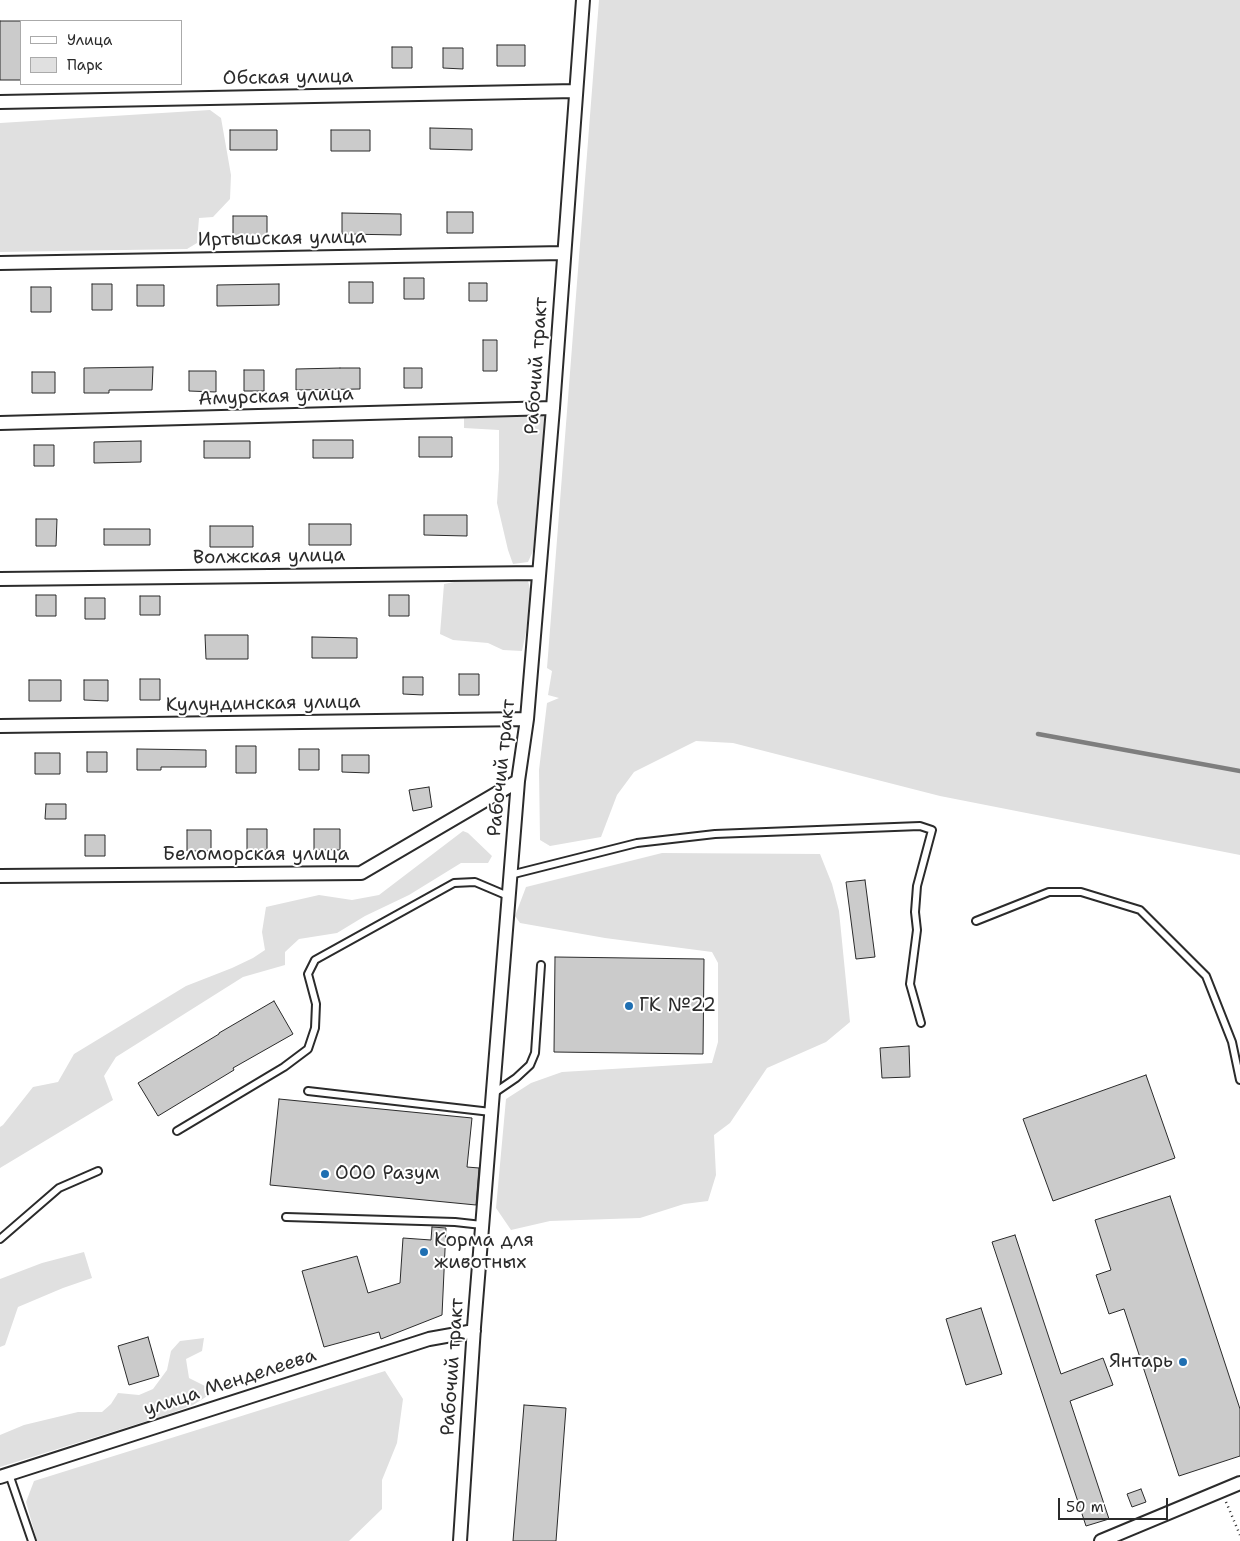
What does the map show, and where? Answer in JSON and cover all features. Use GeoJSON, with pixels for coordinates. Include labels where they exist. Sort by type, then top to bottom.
{"type":"FeatureCollection","features":[{"type":"Feature","properties":{"kind":"street","name":"Рабочий тракт"},"geometry":{"type":"LineString","coordinates":[[460,1541],[474,1331],[508,896],[518,781],[527,719],[553,408],[583,0]]}},
{"type":"Feature","properties":{"kind":"street","name":"Обская улица"},"geometry":{"type":"LineString","coordinates":[[0,102],[576,91]]}},
{"type":"Feature","properties":{"kind":"street","name":"Иртышская улица"},"geometry":{"type":"LineString","coordinates":[[0,263],[564,253]]}},
{"type":"Feature","properties":{"kind":"street","name":"Амурская улица"},"geometry":{"type":"LineString","coordinates":[[0,423],[553,408]]}},
{"type":"Feature","properties":{"kind":"street","name":"Волжская улица"},"geometry":{"type":"LineString","coordinates":[[0,579],[539,573]]}},
{"type":"Feature","properties":{"kind":"street","name":"Кулундинская улица"},"geometry":{"type":"LineString","coordinates":[[0,726],[527,719]]}},
{"type":"Feature","properties":{"kind":"street","name":"Беломорская улица"},"geometry":{"type":"LineString","coordinates":[[0,876],[361,873],[518,781]]}},
{"type":"Feature","properties":{"kind":"street","name":"улица Менделеева"},"geometry":{"type":"LineString","coordinates":[[5,1475],[429,1338],[474,1331]]}},
{"type":"Feature","properties":{"kind":"street"},"geometry":{"type":"LineString","coordinates":[[1101,1541],[1240,1483]]}},
{"type":"Feature","properties":{"kind":"lane"},"geometry":{"type":"LineString","coordinates":[[510,875],[637,843],[715,834],[920,826],[932,830],[917,886],[915,912],[917,930],[910,984],[921,1023]]}},
{"type":"Feature","properties":{"kind":"lane"},"geometry":{"type":"LineString","coordinates":[[177,1130],[284,1067],[308,1049],[315,1028],[316,1004],[308,974],[315,960],[454,883],[475,882],[508,896]]}},
{"type":"Feature","properties":{"kind":"lane"},"geometry":{"type":"LineString","coordinates":[[976,921],[1049,892],[1081,892],[1140,910],[1206,976],[1232,1042],[1240,1080]]}},
{"type":"Feature","properties":{"kind":"lane"},"geometry":{"type":"LineString","coordinates":[[493,1094],[523,1072],[530,1065],[536,1053],[541,965]]}},
{"type":"Feature","properties":{"kind":"lane"},"geometry":{"type":"LineString","coordinates":[[308,1091],[491,1112]]}},
{"type":"Feature","properties":{"kind":"lane"},"geometry":{"type":"LineString","coordinates":[[0,1239],[59,1188],[98,1171]]}},
{"type":"Feature","properties":{"kind":"lane"},"geometry":{"type":"LineString","coordinates":[[286,1217],[455,1222],[482,1225]]}},
{"type":"Feature","properties":{"kind":"lane"},"geometry":{"type":"LineString","coordinates":[[5,1475],[32,1541]]}},
{"type":"Feature","properties":{"kind":"path"},"geometry":{"type":"LineString","coordinates":[[1222,1490],[1240,1535]]}},
{"type":"Feature","properties":{"kind":"green space"},"geometry":{"type":"Polygon","coordinates":[[[599,0],[1240,0],[1240,855],[940,796],[733,743],[696,741],[634,772],[617,795],[601,837],[550,846],[540,840],[539,770],[547,703],[559,698],[548,695],[552,671],[547,668],[599,0]]]}},
{"type":"Feature","properties":{"kind":"green space"},"geometry":{"type":"Polygon","coordinates":[[[210,110],[221,118],[231,175],[230,199],[213,217],[199,218],[197,243],[187,249],[0,252],[0,123],[210,110]]]}},
{"type":"Feature","properties":{"kind":"green space"},"geometry":{"type":"Polygon","coordinates":[[[522,413],[543,416],[546,419],[533,551],[528,562],[513,564],[497,503],[499,430],[464,428],[464,418],[522,413]]]}},
{"type":"Feature","properties":{"kind":"green space"},"geometry":{"type":"Polygon","coordinates":[[[500,579],[528,581],[531,592],[522,651],[503,650],[488,643],[453,640],[440,634],[444,584],[500,579]]]}},
{"type":"Feature","properties":{"kind":"green space"},"geometry":{"type":"Polygon","coordinates":[[[463,831],[468,833],[492,856],[488,863],[461,863],[409,895],[365,916],[337,933],[299,939],[285,952],[285,965],[243,977],[116,1057],[104,1076],[113,1100],[0,1168],[0,1127],[33,1087],[58,1082],[74,1054],[186,986],[232,968],[265,950],[262,932],[266,907],[319,895],[352,900],[379,895],[463,831]]]}},
{"type":"Feature","properties":{"kind":"green space"},"geometry":{"type":"Polygon","coordinates":[[[662,853],[820,854],[832,884],[839,911],[850,1022],[826,1042],[767,1068],[730,1123],[714,1135],[716,1175],[708,1201],[684,1204],[640,1218],[550,1221],[511,1230],[496,1208],[506,1099],[531,1083],[562,1072],[712,1063],[718,1042],[718,963],[712,952],[605,938],[520,923],[515,916],[526,887],[662,853]]]}},
{"type":"Feature","properties":{"kind":"green space"},"geometry":{"type":"Polygon","coordinates":[[[84,1252],[92,1278],[18,1307],[5,1345],[0,1347],[0,1279],[42,1263],[84,1252]]]}},
{"type":"Feature","properties":{"kind":"green space"},"geometry":{"type":"Polygon","coordinates":[[[204,1338],[202,1351],[186,1359],[189,1378],[205,1386],[209,1395],[193,1405],[166,1415],[0,1467],[0,1435],[24,1425],[78,1412],[102,1412],[111,1404],[118,1393],[139,1395],[153,1389],[167,1370],[171,1351],[180,1341],[204,1338]]]}},
{"type":"Feature","properties":{"kind":"green space"},"geometry":{"type":"Polygon","coordinates":[[[385,1371],[403,1399],[397,1443],[382,1480],[382,1509],[349,1541],[37,1541],[26,1502],[34,1481],[385,1371]]]}},
{"type":"Feature","properties":{"kind":"building"},"geometry":{"type":"Polygon","coordinates":[[[0,21],[20,21],[20,80],[0,80],[0,21]]]}},
{"type":"Feature","properties":{"kind":"building"},"geometry":{"type":"Polygon","coordinates":[[[497,45],[525,45],[525,66],[497,66],[497,45]]]}},
{"type":"Feature","properties":{"kind":"building"},"geometry":{"type":"Polygon","coordinates":[[[392,47],[412,47],[412,68],[392,68],[392,47]]]}},
{"type":"Feature","properties":{"kind":"building"},"geometry":{"type":"Polygon","coordinates":[[[443,48],[463,48],[463,69],[443,68],[443,48]]]}},
{"type":"Feature","properties":{"kind":"building"},"geometry":{"type":"Polygon","coordinates":[[[430,128],[472,129],[472,150],[430,149],[430,128]]]}},
{"type":"Feature","properties":{"kind":"building"},"geometry":{"type":"Polygon","coordinates":[[[230,130],[277,130],[277,150],[230,150],[230,130]]]}},
{"type":"Feature","properties":{"kind":"building"},"geometry":{"type":"Polygon","coordinates":[[[331,130],[370,130],[370,151],[331,151],[331,130]]]}},
{"type":"Feature","properties":{"kind":"building"},"geometry":{"type":"Polygon","coordinates":[[[447,212],[473,212],[473,233],[447,233],[447,212]]]}},
{"type":"Feature","properties":{"kind":"building"},"geometry":{"type":"Polygon","coordinates":[[[342,213],[401,214],[401,235],[342,234],[342,213]]]}},
{"type":"Feature","properties":{"kind":"building"},"geometry":{"type":"Polygon","coordinates":[[[233,216],[267,216],[267,237],[233,236],[233,216]]]}},
{"type":"Feature","properties":{"kind":"building"},"geometry":{"type":"Polygon","coordinates":[[[404,278],[424,278],[424,299],[404,299],[404,278]]]}},
{"type":"Feature","properties":{"kind":"building"},"geometry":{"type":"Polygon","coordinates":[[[349,282],[373,282],[373,303],[349,303],[349,282]]]}},
{"type":"Feature","properties":{"kind":"building"},"geometry":{"type":"Polygon","coordinates":[[[469,283],[487,283],[487,301],[469,301],[469,283]]]}},
{"type":"Feature","properties":{"kind":"building"},"geometry":{"type":"Polygon","coordinates":[[[92,284],[112,284],[112,310],[92,310],[92,284]]]}},
{"type":"Feature","properties":{"kind":"building"},"geometry":{"type":"Polygon","coordinates":[[[279,284],[279,305],[217,306],[217,285],[279,284]]]}},
{"type":"Feature","properties":{"kind":"building"},"geometry":{"type":"Polygon","coordinates":[[[137,285],[164,285],[164,306],[137,306],[137,285]]]}},
{"type":"Feature","properties":{"kind":"building"},"geometry":{"type":"Polygon","coordinates":[[[31,287],[51,287],[51,312],[31,312],[31,287]]]}},
{"type":"Feature","properties":{"kind":"building"},"geometry":{"type":"Polygon","coordinates":[[[483,340],[497,340],[497,371],[483,371],[483,340]]]}},
{"type":"Feature","properties":{"kind":"building"},"geometry":{"type":"Polygon","coordinates":[[[153,367],[152,390],[109,390],[109,393],[84,393],[84,368],[153,367]]]}},
{"type":"Feature","properties":{"kind":"building"},"geometry":{"type":"Polygon","coordinates":[[[360,368],[360,389],[296,390],[296,369],[360,368]]]}},
{"type":"Feature","properties":{"kind":"building"},"geometry":{"type":"Polygon","coordinates":[[[404,368],[422,368],[422,388],[404,388],[404,368]]]}},
{"type":"Feature","properties":{"kind":"building"},"geometry":{"type":"Polygon","coordinates":[[[244,370],[264,370],[264,391],[244,391],[244,370]]]}},
{"type":"Feature","properties":{"kind":"building"},"geometry":{"type":"Polygon","coordinates":[[[189,371],[216,371],[216,392],[189,391],[189,371]]]}},
{"type":"Feature","properties":{"kind":"building"},"geometry":{"type":"Polygon","coordinates":[[[32,372],[55,372],[55,393],[32,393],[32,372]]]}},
{"type":"Feature","properties":{"kind":"building"},"geometry":{"type":"Polygon","coordinates":[[[419,437],[452,437],[452,457],[419,457],[419,437]]]}},
{"type":"Feature","properties":{"kind":"building"},"geometry":{"type":"Polygon","coordinates":[[[313,440],[353,440],[353,458],[313,458],[313,440]]]}},
{"type":"Feature","properties":{"kind":"building"},"geometry":{"type":"Polygon","coordinates":[[[141,441],[141,462],[94,463],[94,442],[141,441]]]}},
{"type":"Feature","properties":{"kind":"building"},"geometry":{"type":"Polygon","coordinates":[[[204,441],[250,441],[250,458],[204,458],[204,441]]]}},
{"type":"Feature","properties":{"kind":"building"},"geometry":{"type":"Polygon","coordinates":[[[34,445],[54,445],[54,466],[34,466],[34,445]]]}},
{"type":"Feature","properties":{"kind":"building"},"geometry":{"type":"Polygon","coordinates":[[[424,515],[467,515],[467,536],[424,535],[424,515]]]}},
{"type":"Feature","properties":{"kind":"building"},"geometry":{"type":"Polygon","coordinates":[[[36,519],[57,519],[56,546],[36,546],[36,519]]]}},
{"type":"Feature","properties":{"kind":"building"},"geometry":{"type":"Polygon","coordinates":[[[309,524],[351,524],[351,545],[309,545],[309,524]]]}},
{"type":"Feature","properties":{"kind":"building"},"geometry":{"type":"Polygon","coordinates":[[[210,526],[253,526],[253,547],[210,547],[210,526]]]}},
{"type":"Feature","properties":{"kind":"building"},"geometry":{"type":"Polygon","coordinates":[[[104,529],[150,529],[150,545],[104,545],[104,529]]]}},
{"type":"Feature","properties":{"kind":"building"},"geometry":{"type":"Polygon","coordinates":[[[36,595],[56,595],[56,616],[36,616],[36,595]]]}},
{"type":"Feature","properties":{"kind":"building"},"geometry":{"type":"Polygon","coordinates":[[[389,595],[409,595],[409,616],[389,616],[389,595]]]}},
{"type":"Feature","properties":{"kind":"building"},"geometry":{"type":"Polygon","coordinates":[[[140,596],[160,596],[160,615],[140,615],[140,596]]]}},
{"type":"Feature","properties":{"kind":"building"},"geometry":{"type":"Polygon","coordinates":[[[85,598],[105,598],[105,619],[85,619],[85,598]]]}},
{"type":"Feature","properties":{"kind":"building"},"geometry":{"type":"Polygon","coordinates":[[[205,635],[248,635],[248,659],[206,659],[205,635]]]}},
{"type":"Feature","properties":{"kind":"building"},"geometry":{"type":"Polygon","coordinates":[[[312,637],[357,638],[357,658],[312,658],[312,637]]]}},
{"type":"Feature","properties":{"kind":"building"},"geometry":{"type":"Polygon","coordinates":[[[459,674],[479,674],[479,695],[459,695],[459,674]]]}},
{"type":"Feature","properties":{"kind":"building"},"geometry":{"type":"Polygon","coordinates":[[[403,677],[423,677],[423,695],[403,694],[403,677]]]}},
{"type":"Feature","properties":{"kind":"building"},"geometry":{"type":"Polygon","coordinates":[[[140,679],[160,679],[160,700],[140,700],[140,679]]]}},
{"type":"Feature","properties":{"kind":"building"},"geometry":{"type":"Polygon","coordinates":[[[29,680],[61,680],[61,701],[29,701],[29,680]]]}},
{"type":"Feature","properties":{"kind":"building"},"geometry":{"type":"Polygon","coordinates":[[[84,680],[108,680],[108,701],[84,700],[84,680]]]}},
{"type":"Feature","properties":{"kind":"building"},"geometry":{"type":"Polygon","coordinates":[[[236,746],[256,746],[256,773],[236,773],[236,746]]]}},
{"type":"Feature","properties":{"kind":"building"},"geometry":{"type":"Polygon","coordinates":[[[137,749],[206,750],[206,767],[161,767],[161,770],[137,770],[137,749]]]}},
{"type":"Feature","properties":{"kind":"building"},"geometry":{"type":"Polygon","coordinates":[[[299,749],[319,749],[319,770],[299,770],[299,749]]]}},
{"type":"Feature","properties":{"kind":"building"},"geometry":{"type":"Polygon","coordinates":[[[87,752],[107,752],[107,772],[87,772],[87,752]]]}},
{"type":"Feature","properties":{"kind":"building"},"geometry":{"type":"Polygon","coordinates":[[[35,753],[60,753],[60,774],[35,774],[35,753]]]}},
{"type":"Feature","properties":{"kind":"building"},"geometry":{"type":"Polygon","coordinates":[[[342,755],[369,755],[369,773],[342,772],[342,755]]]}},
{"type":"Feature","properties":{"kind":"building"},"geometry":{"type":"Polygon","coordinates":[[[429,787],[432,807],[413,811],[409,790],[429,787]]]}},
{"type":"Feature","properties":{"kind":"building"},"geometry":{"type":"Polygon","coordinates":[[[46,804],[66,804],[66,819],[45,819],[46,804]]]}},
{"type":"Feature","properties":{"kind":"building"},"geometry":{"type":"Polygon","coordinates":[[[247,829],[267,829],[267,850],[247,850],[247,829]]]}},
{"type":"Feature","properties":{"kind":"building"},"geometry":{"type":"Polygon","coordinates":[[[314,829],[340,829],[340,850],[314,850],[314,829]]]}},
{"type":"Feature","properties":{"kind":"building"},"geometry":{"type":"Polygon","coordinates":[[[187,830],[211,830],[211,851],[187,851],[187,830]]]}},
{"type":"Feature","properties":{"kind":"building"},"geometry":{"type":"Polygon","coordinates":[[[85,835],[105,835],[105,856],[85,856],[85,835]]]}},
{"type":"Feature","properties":{"kind":"building"},"geometry":{"type":"Polygon","coordinates":[[[865,880],[875,957],[856,959],[846,882],[865,880]]]}},
{"type":"Feature","properties":{"kind":"building","name":"ГК №22"},"geometry":{"type":"Polygon","coordinates":[[[555,957],[704,959],[703,1054],[554,1052],[555,957]]]}},
{"type":"Feature","properties":{"kind":"building"},"geometry":{"type":"Polygon","coordinates":[[[274,1001],[293,1034],[233,1068],[234,1070],[158,1116],[138,1083],[274,1001]]]}},
{"type":"Feature","properties":{"kind":"building"},"geometry":{"type":"Polygon","coordinates":[[[909,1046],[910,1077],[882,1078],[880,1048],[909,1046]]]}},
{"type":"Feature","properties":{"kind":"building"},"geometry":{"type":"Polygon","coordinates":[[[1146,1075],[1175,1158],[1053,1201],[1023,1119],[1146,1075]]]}},
{"type":"Feature","properties":{"kind":"building"},"geometry":{"type":"Polygon","coordinates":[[[279,1099],[472,1118],[467,1167],[479,1168],[476,1205],[270,1185],[279,1099]]]}},
{"type":"Feature","properties":{"kind":"building","name":"Янтарь"},"geometry":{"type":"Polygon","coordinates":[[[1170,1196],[1240,1409],[1240,1456],[1179,1476],[1124,1309],[1109,1314],[1096,1275],[1111,1270],[1095,1220],[1170,1196]]]}},
{"type":"Feature","properties":{"kind":"building"},"geometry":{"type":"Polygon","coordinates":[[[432,1227],[446,1228],[442,1315],[381,1339],[379,1332],[324,1347],[302,1271],[357,1256],[368,1293],[400,1283],[403,1238],[431,1240],[432,1227]]]}},
{"type":"Feature","properties":{"kind":"building"},"geometry":{"type":"Polygon","coordinates":[[[1015,1235],[1061,1374],[1103,1358],[1113,1385],[1070,1401],[1109,1519],[1086,1526],[992,1242],[1015,1235]]]}},
{"type":"Feature","properties":{"kind":"building"},"geometry":{"type":"Polygon","coordinates":[[[981,1308],[1002,1374],[966,1385],[946,1319],[981,1308]]]}},
{"type":"Feature","properties":{"kind":"building"},"geometry":{"type":"Polygon","coordinates":[[[148,1337],[159,1376],[129,1385],[118,1346],[148,1337]]]}},
{"type":"Feature","properties":{"kind":"building"},"geometry":{"type":"Polygon","coordinates":[[[524,1405],[566,1408],[556,1541],[513,1541],[524,1405]]]}},
{"type":"Feature","properties":{"kind":"building"},"geometry":{"type":"Polygon","coordinates":[[[1141,1489],[1146,1502],[1132,1507],[1127,1494],[1141,1489]]]}},
{"type":"Feature","properties":{"kind":"waterway"},"geometry":{"type":"LineString","coordinates":[[1038,734],[1240,771]]}},
{"type":"Feature","properties":{"kind":"place","name":"ГК №22"},"geometry":{"type":"Point","coordinates":[629,1006]}},
{"type":"Feature","properties":{"kind":"place","name":"ООО Разум"},"geometry":{"type":"Point","coordinates":[325,1174]}},
{"type":"Feature","properties":{"kind":"place","name":"Корма для животных"},"geometry":{"type":"Point","coordinates":[424,1252]}},
{"type":"Feature","properties":{"kind":"place","name":"Янтарь"},"geometry":{"type":"Point","coordinates":[1183,1362]}}]}
